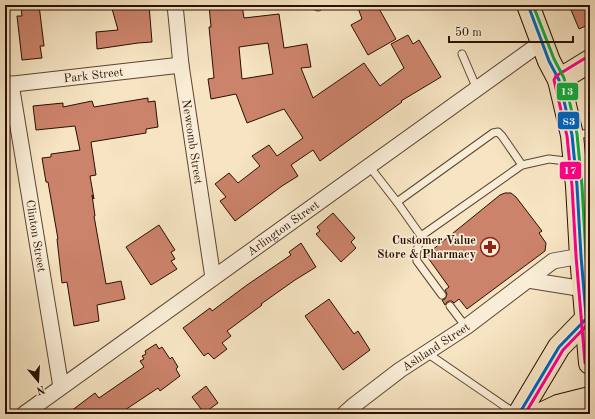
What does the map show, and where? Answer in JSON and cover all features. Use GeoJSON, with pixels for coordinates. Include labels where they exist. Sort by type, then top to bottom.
{"type":"FeatureCollection","features":[{"type":"Feature","properties":{"kind":"main road"},"geometry":{"type":"LineString","coordinates":[[528,5],[549,61],[559,80],[581,134],[582,161],[577,186],[584,226],[581,256],[590,363]]}},
{"type":"Feature","properties":{"kind":"main road"},"geometry":{"type":"LineString","coordinates":[[559,80],[590,61]]}},
{"type":"Feature","properties":{"kind":"main road"},"geometry":{"type":"LineString","coordinates":[[519,414],[559,347],[586,319]]}},
{"type":"Feature","properties":{"kind":"main road"},"geometry":{"type":"LineString","coordinates":[[541,414],[558,406],[590,398]]}},
{"type":"Feature","properties":{"kind":"street","name":"Newcomb Street"},"geometry":{"type":"LineString","coordinates":[[175,5],[181,65],[213,278]]}},
{"type":"Feature","properties":{"kind":"street","name":"Arlington Street"},"geometry":{"type":"LineString","coordinates":[[24,414],[542,42]]}},
{"type":"Feature","properties":{"kind":"street","name":"Park Street"},"geometry":{"type":"LineString","coordinates":[[8,84],[181,65]]}},
{"type":"Feature","properties":{"kind":"street","name":"Clinton Street"},"geometry":{"type":"LineString","coordinates":[[8,84],[61,388]]}},
{"type":"Feature","properties":{"kind":"street","name":"Ashland Street"},"geometry":{"type":"LineString","coordinates":[[344,414],[400,370],[466,327],[553,261],[581,256]]}},
{"type":"Feature","properties":{"kind":"street"},"geometry":{"type":"LineString","coordinates":[[528,280],[584,289]]}},
{"type":"Feature","properties":{"kind":"lane"},"geometry":{"type":"LineString","coordinates":[[462,54],[477,89]]}},
{"type":"Feature","properties":{"kind":"lane"},"geometry":{"type":"LineString","coordinates":[[397,202],[493,133],[498,132],[502,136],[522,165]]}},
{"type":"Feature","properties":{"kind":"lane"},"geometry":{"type":"LineString","coordinates":[[442,295],[417,261],[416,254],[421,236],[522,165],[549,160],[582,161]]}},
{"type":"Feature","properties":{"kind":"lane"},"geometry":{"type":"LineString","coordinates":[[368,166],[397,202],[421,236]]}},
{"type":"Feature","properties":{"kind":"lane"},"geometry":{"type":"LineString","coordinates":[[450,306],[466,327]]}},
{"type":"Feature","properties":{"kind":"lane"},"geometry":{"type":"LineString","coordinates":[[426,353],[516,414]]}},
{"type":"Feature","properties":{"kind":"building"},"geometry":{"type":"Polygon","coordinates":[[[39,5],[44,46],[40,46],[42,58],[22,60],[17,16],[22,16],[21,6],[39,5]]]}},
{"type":"Feature","properties":{"kind":"building"},"geometry":{"type":"Polygon","coordinates":[[[111,5],[149,5],[152,42],[97,49],[96,32],[118,30],[111,5]]]}},
{"type":"Feature","properties":{"kind":"building"},"geometry":{"type":"Polygon","coordinates":[[[209,5],[242,5],[244,18],[279,14],[284,48],[307,44],[311,67],[301,68],[313,98],[364,63],[380,86],[404,68],[391,44],[408,35],[413,44],[419,40],[441,77],[401,101],[402,102],[320,161],[313,150],[291,165],[298,176],[235,221],[220,201],[226,197],[215,184],[229,173],[238,183],[260,166],[252,156],[269,145],[277,156],[303,138],[284,109],[247,123],[236,94],[211,99],[208,79],[214,78],[209,27],[211,27],[209,5]],[[268,43],[239,47],[242,79],[273,74],[268,43]]]}},
{"type":"Feature","properties":{"kind":"building"},"geometry":{"type":"Polygon","coordinates":[[[357,5],[377,5],[396,39],[368,55],[351,25],[362,19],[357,5]]]}},
{"type":"Feature","properties":{"kind":"building"},"geometry":{"type":"Polygon","coordinates":[[[569,5],[590,5],[590,24],[579,29],[569,5]]]}},
{"type":"Feature","properties":{"kind":"building"},"geometry":{"type":"Polygon","coordinates":[[[148,98],[148,102],[155,101],[158,127],[146,129],[146,133],[91,142],[96,175],[90,176],[94,199],[92,195],[94,216],[106,284],[121,281],[125,299],[97,305],[99,321],[74,326],[67,282],[62,283],[58,239],[48,182],[46,182],[42,158],[51,157],[51,154],[80,150],[75,126],[36,130],[33,106],[63,103],[63,107],[92,101],[94,107],[148,98]]]}},
{"type":"Feature","properties":{"kind":"building","name":"Customer Value Store & Pharmacy"},"geometry":{"type":"Polygon","coordinates":[[[511,193],[516,197],[542,231],[539,233],[546,243],[545,251],[467,309],[459,299],[454,303],[449,301],[445,305],[442,300],[445,299],[447,294],[445,290],[449,287],[426,255],[500,195],[511,193]]]}},
{"type":"Feature","properties":{"kind":"building"},"geometry":{"type":"Polygon","coordinates":[[[333,213],[355,238],[351,242],[356,248],[341,262],[316,234],[320,231],[317,227],[333,213]]]}},
{"type":"Feature","properties":{"kind":"building"},"geometry":{"type":"Polygon","coordinates":[[[159,225],[175,250],[171,252],[175,259],[171,261],[177,269],[151,285],[126,247],[159,225]]]}},
{"type":"Feature","properties":{"kind":"building"},"geometry":{"type":"Polygon","coordinates":[[[301,243],[316,267],[261,304],[262,305],[227,331],[231,336],[222,343],[227,349],[214,359],[208,353],[204,356],[183,328],[210,308],[212,311],[291,255],[289,252],[301,243]]]}},
{"type":"Feature","properties":{"kind":"building"},"geometry":{"type":"Polygon","coordinates":[[[329,299],[354,334],[358,331],[370,350],[343,370],[305,316],[329,299]]]}},
{"type":"Feature","properties":{"kind":"building"},"geometry":{"type":"Polygon","coordinates":[[[156,344],[159,349],[162,347],[170,359],[172,357],[178,367],[176,369],[180,376],[160,391],[158,388],[119,414],[67,414],[95,393],[99,398],[144,367],[140,361],[144,359],[142,356],[146,354],[145,351],[156,344]]]}},
{"type":"Feature","properties":{"kind":"building"},"geometry":{"type":"Polygon","coordinates":[[[206,386],[218,403],[204,413],[192,397],[206,386]]]}},
{"type":"Feature","properties":{"kind":"transit line","name":"83"},"geometry":{"type":"LineString","coordinates":[[528,5],[549,61],[559,80],[572,135],[590,363]]}},
{"type":"Feature","properties":{"kind":"transit line","name":"13"},"geometry":{"type":"LineString","coordinates":[[533,5],[554,59],[564,78],[577,134],[590,303]]}},
{"type":"Feature","properties":{"kind":"transit line","name":"17"},"geometry":{"type":"LineString","coordinates":[[585,363],[567,136],[554,80],[556,76],[587,57]]}},
{"type":"Feature","properties":{"kind":"transit line","name":"83"},"geometry":{"type":"LineString","coordinates":[[519,414],[559,347],[586,319]]}},
{"type":"Feature","properties":{"kind":"transit line","name":"17"},"geometry":{"type":"LineString","coordinates":[[525,414],[563,350],[590,322]]}},
{"type":"Feature","properties":{"kind":"place","name":"Customer Value Store & Pharmacy"},"geometry":{"type":"Point","coordinates":[490,247]}}]}
